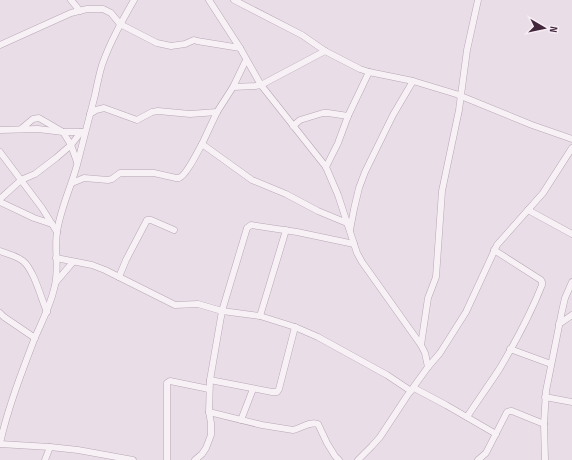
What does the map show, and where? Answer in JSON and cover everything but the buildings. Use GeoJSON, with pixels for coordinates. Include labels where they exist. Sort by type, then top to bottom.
{"type":"FeatureCollection","features":[{"type":"Feature","properties":{"kind":"street"},"geometry":{"type":"LineString","coordinates":[[71,0],[80,11]]}},
{"type":"Feature","properties":{"kind":"street"},"geometry":{"type":"LineString","coordinates":[[133,460],[78,450],[0,443],[5,421],[14,394],[35,338],[47,312],[56,284],[57,232],[63,208],[78,163],[83,132],[90,114],[102,65],[120,24],[134,0]]}},
{"type":"Feature","properties":{"kind":"street"},"geometry":{"type":"LineString","coordinates":[[209,0],[240,48],[261,85],[326,167],[331,177],[357,253],[426,353],[428,367]]}},
{"type":"Feature","properties":{"kind":"street"},"geometry":{"type":"LineString","coordinates":[[234,0],[360,69],[413,81],[461,96],[532,125],[572,139]]}},
{"type":"Feature","properties":{"kind":"street"},"geometry":{"type":"LineString","coordinates":[[421,345],[428,298],[436,277],[442,191],[455,130],[467,50],[478,0]]}},
{"type":"Feature","properties":{"kind":"street"},"geometry":{"type":"LineString","coordinates":[[0,45],[71,13],[87,9],[103,9],[111,13],[120,24],[165,46],[185,44],[194,40],[240,48]]}},
{"type":"Feature","properties":{"kind":"street"},"geometry":{"type":"LineString","coordinates":[[233,87],[261,85],[325,51]]}},
{"type":"Feature","properties":{"kind":"street"},"geometry":{"type":"LineString","coordinates":[[72,183],[84,178],[108,180],[120,173],[154,173],[176,178],[182,176],[202,144],[217,112],[233,87],[246,60]]}},
{"type":"Feature","properties":{"kind":"street"},"geometry":{"type":"LineString","coordinates":[[326,167],[369,72]]}},
{"type":"Feature","properties":{"kind":"street"},"geometry":{"type":"LineString","coordinates":[[350,231],[359,188],[365,172],[393,116],[413,81]]}},
{"type":"Feature","properties":{"kind":"street"},"geometry":{"type":"LineString","coordinates":[[90,114],[96,110],[104,108],[137,120],[152,112],[158,111],[190,114],[217,112]]}},
{"type":"Feature","properties":{"kind":"street"},"geometry":{"type":"LineString","coordinates":[[293,126],[300,120],[328,112],[348,116]]}},
{"type":"Feature","properties":{"kind":"street"},"geometry":{"type":"LineString","coordinates":[[21,129],[33,119],[39,118],[63,132],[71,145],[78,163]]}},
{"type":"Feature","properties":{"kind":"street"},"geometry":{"type":"LineString","coordinates":[[0,130],[38,129],[63,132],[83,132]]}},
{"type":"Feature","properties":{"kind":"street"},"geometry":{"type":"LineString","coordinates":[[52,224],[34,218],[0,200],[21,180],[35,174],[71,145],[83,132]]}},
{"type":"Feature","properties":{"kind":"street"},"geometry":{"type":"LineString","coordinates":[[202,144],[252,180],[286,194],[318,211],[347,223]]}},
{"type":"Feature","properties":{"kind":"street"},"geometry":{"type":"LineString","coordinates":[[358,460],[380,437],[412,389],[440,353],[466,312],[497,245],[545,191],[572,148]]}},
{"type":"Feature","properties":{"kind":"street"},"geometry":{"type":"LineString","coordinates":[[0,152],[42,208],[57,232]]}},
{"type":"Feature","properties":{"kind":"street"},"geometry":{"type":"LineString","coordinates":[[528,210],[572,234]]}},
{"type":"Feature","properties":{"kind":"street"},"geometry":{"type":"LineString","coordinates":[[119,277],[126,260],[147,220],[151,220],[174,230]]}},
{"type":"Feature","properties":{"kind":"street"},"geometry":{"type":"LineString","coordinates":[[195,460],[206,448],[212,430],[209,412],[210,380],[222,311],[247,228],[251,225],[286,230],[354,244]]}},
{"type":"Feature","properties":{"kind":"street"},"geometry":{"type":"LineString","coordinates":[[260,316],[286,230]]}},
{"type":"Feature","properties":{"kind":"street"},"geometry":{"type":"LineString","coordinates":[[467,417],[495,375],[510,349],[536,301],[542,282],[494,250]]}},
{"type":"Feature","properties":{"kind":"street"},"geometry":{"type":"LineString","coordinates":[[0,251],[18,258],[26,264],[47,312]]}},
{"type":"Feature","properties":{"kind":"street"},"geometry":{"type":"LineString","coordinates":[[56,258],[92,265],[175,305],[198,304],[222,311],[260,316],[294,327],[318,337],[412,389],[446,405],[496,434]]}},
{"type":"Feature","properties":{"kind":"street"},"geometry":{"type":"LineString","coordinates":[[56,284],[73,262]]}},
{"type":"Feature","properties":{"kind":"street"},"geometry":{"type":"LineString","coordinates":[[545,460],[545,397],[565,298],[572,282]]}},
{"type":"Feature","properties":{"kind":"street"},"geometry":{"type":"LineString","coordinates":[[0,313],[35,338]]}},
{"type":"Feature","properties":{"kind":"street"},"geometry":{"type":"LineString","coordinates":[[559,324],[572,315]]}},
{"type":"Feature","properties":{"kind":"street"},"geometry":{"type":"LineString","coordinates":[[210,380],[275,392],[278,390],[294,327]]}},
{"type":"Feature","properties":{"kind":"street"},"geometry":{"type":"LineString","coordinates":[[510,349],[551,364]]}},
{"type":"Feature","properties":{"kind":"street"},"geometry":{"type":"LineString","coordinates":[[167,460],[167,383],[170,381],[209,389]]}},
{"type":"Feature","properties":{"kind":"street"},"geometry":{"type":"LineString","coordinates":[[241,420],[253,389]]}},
{"type":"Feature","properties":{"kind":"street"},"geometry":{"type":"LineString","coordinates":[[545,397],[572,402]]}},
{"type":"Feature","properties":{"kind":"street"},"geometry":{"type":"LineString","coordinates":[[478,460],[486,453],[507,412],[510,411],[544,424]]}},
{"type":"Feature","properties":{"kind":"street"},"geometry":{"type":"LineString","coordinates":[[209,412],[262,425],[293,430],[312,423],[318,424],[327,444],[339,460]]}},
{"type":"Feature","properties":{"kind":"street"},"geometry":{"type":"LineString","coordinates":[[45,460],[50,447]]}}]}
